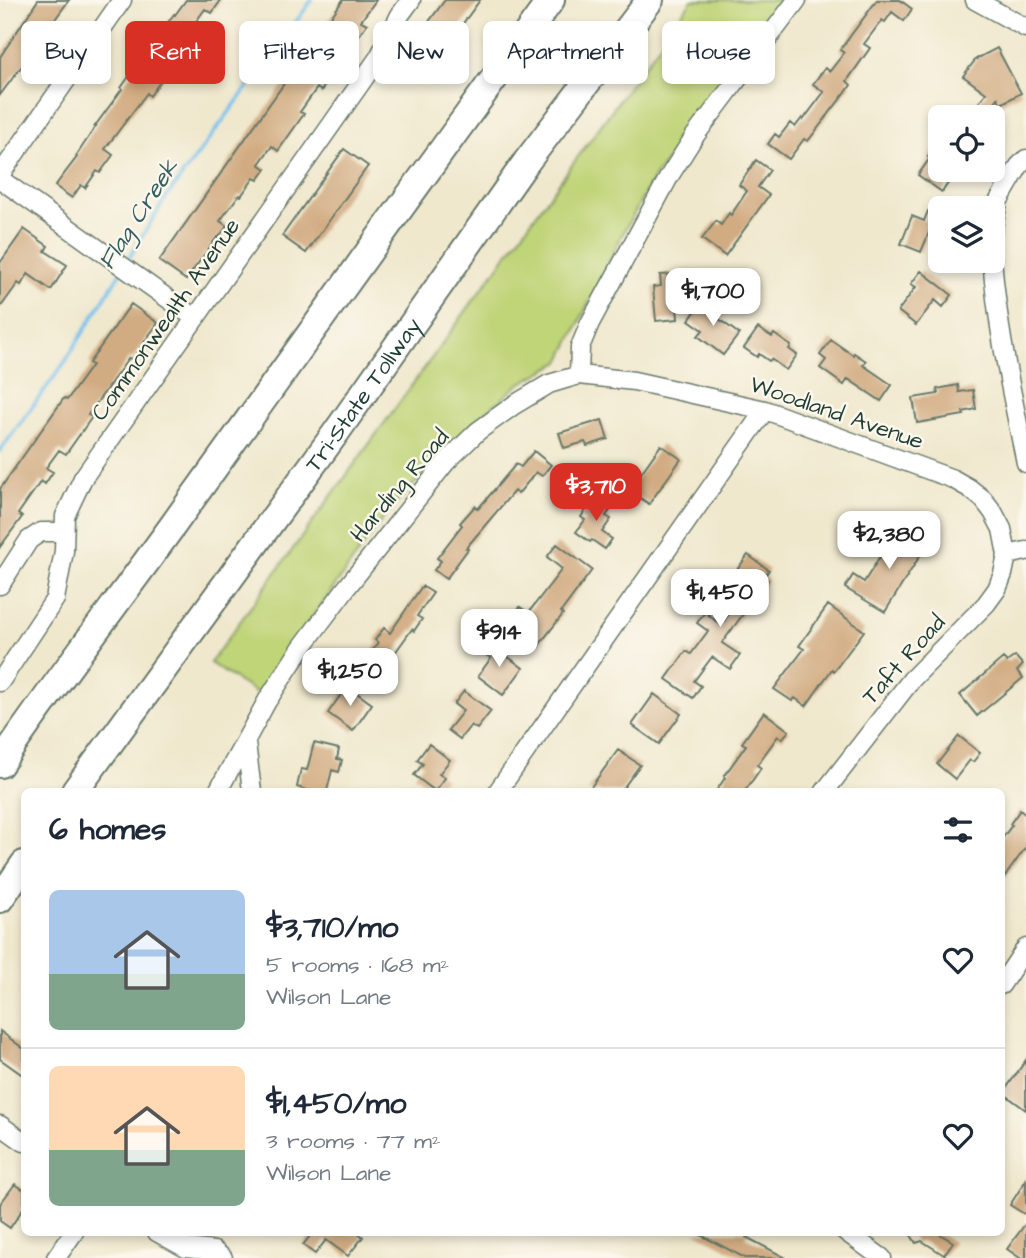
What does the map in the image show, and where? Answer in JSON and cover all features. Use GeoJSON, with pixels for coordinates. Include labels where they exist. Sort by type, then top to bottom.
{"type":"FeatureCollection","features":[{"type":"Feature","properties":{"kind":"highway"},"geometry":{"type":"LineString","coordinates":[[0,764],[551,0]]}},
{"type":"Feature","properties":{"kind":"highway","name":"Tri-State Tollway"},"geometry":{"type":"LineString","coordinates":[[77,788],[335,434],[527,161],[650,0]]}},
{"type":"Feature","properties":{"kind":"highway"},"geometry":{"type":"LineString","coordinates":[[0,899],[21,868]]}},
{"type":"Feature","properties":{"kind":"street"},"geometry":{"type":"LineString","coordinates":[[122,0],[0,177],[195,318]]}},
{"type":"Feature","properties":{"kind":"street","name":"Commonwealth Avenue"},"geometry":{"type":"LineString","coordinates":[[0,682],[6,660],[55,599],[64,551],[65,516],[83,478],[379,57],[400,15],[411,0]]}},
{"type":"Feature","properties":{"kind":"street"},"geometry":{"type":"LineString","coordinates":[[579,375],[580,347],[590,323],[670,175],[694,137],[797,0]]}},
{"type":"Feature","properties":{"kind":"street"},"geometry":{"type":"LineString","coordinates":[[975,0],[1026,28]]}},
{"type":"Feature","properties":{"kind":"street"},"geometry":{"type":"LineString","coordinates":[[1002,196],[1026,159]]}},
{"type":"Feature","properties":{"kind":"street"},"geometry":{"type":"LineString","coordinates":[[993,273],[1006,362],[1026,463]]}},
{"type":"Feature","properties":{"kind":"street","name":"Woodland Avenue"},"geometry":{"type":"LineString","coordinates":[[579,375],[634,381],[765,410],[953,479],[983,499],[993,512],[1002,528],[1007,555]]}},
{"type":"Feature","properties":{"kind":"street","name":"Harding Road"},"geometry":{"type":"LineString","coordinates":[[220,788],[267,701],[302,647],[446,462],[478,431],[514,405],[548,384],[579,375]]}},
{"type":"Feature","properties":{"kind":"street"},"geometry":{"type":"LineString","coordinates":[[500,788],[765,410]]}},
{"type":"Feature","properties":{"kind":"street"},"geometry":{"type":"LineString","coordinates":[[0,585],[29,541],[41,532],[64,532]]}},
{"type":"Feature","properties":{"kind":"street"},"geometry":{"type":"LineString","coordinates":[[1007,555],[1026,551]]}},
{"type":"Feature","properties":{"kind":"street","name":"Taft Road"},"geometry":{"type":"LineString","coordinates":[[827,788],[912,679],[986,604],[997,589],[1007,555]]}},
{"type":"Feature","properties":{"kind":"street"},"geometry":{"type":"LineString","coordinates":[[246,743],[253,788]]}},
{"type":"Feature","properties":{"kind":"street"},"geometry":{"type":"LineString","coordinates":[[1005,979],[1026,948]]}},
{"type":"Feature","properties":{"kind":"street"},"geometry":{"type":"LineString","coordinates":[[0,1125],[21,1140]]}},
{"type":"Feature","properties":{"kind":"street"},"geometry":{"type":"LineString","coordinates":[[55,1258],[71,1236]]}},
{"type":"Feature","properties":{"kind":"street"},"geometry":{"type":"LineString","coordinates":[[165,1236],[185,1246],[214,1251],[223,1258]]}},
{"type":"Feature","properties":{"kind":"street"},"geometry":{"type":"LineString","coordinates":[[852,1236],[882,1258]]}},
{"type":"Feature","properties":{"kind":"green space"},"geometry":{"type":"Polygon","coordinates":[[[692,0],[788,0],[772,21],[677,21],[692,0]]]}},
{"type":"Feature","properties":{"kind":"green space"},"geometry":{"type":"Polygon","coordinates":[[[662,41],[662,84],[724,84],[654,177],[621,237],[560,362],[519,384],[462,433],[387,513],[258,694],[210,663],[631,84],[648,84],[648,61],[662,41]]]}},
{"type":"Feature","properties":{"kind":"building"},"geometry":{"type":"Polygon","coordinates":[[[38,0],[69,0],[54,21],[24,21],[38,0]]]}},
{"type":"Feature","properties":{"kind":"building"},"geometry":{"type":"Polygon","coordinates":[[[186,0],[221,0],[212,13],[205,9],[196,21],[169,21],[186,0]]]}},
{"type":"Feature","properties":{"kind":"building"},"geometry":{"type":"Polygon","coordinates":[[[343,0],[376,0],[361,21],[367,24],[359,35],[359,21],[328,21],[343,0]]]}},
{"type":"Feature","properties":{"kind":"building"},"geometry":{"type":"Polygon","coordinates":[[[445,0],[480,0],[465,21],[429,21],[445,0]]]}},
{"type":"Feature","properties":{"kind":"building"},"geometry":{"type":"Polygon","coordinates":[[[877,0],[900,0],[912,9],[904,21],[892,12],[885,22],[882,20],[864,44],[870,48],[847,81],[851,85],[808,141],[804,139],[789,159],[768,144],[775,134],[779,137],[790,123],[795,127],[802,118],[803,120],[824,92],[813,84],[825,68],[830,71],[844,53],[840,50],[877,0]]]}},
{"type":"Feature","properties":{"kind":"building"},"geometry":{"type":"Polygon","coordinates":[[[21,26],[21,67],[0,95],[0,57],[21,26]]]}},
{"type":"Feature","properties":{"kind":"building"},"geometry":{"type":"Polygon","coordinates":[[[997,48],[1021,93],[1001,104],[998,98],[993,105],[977,105],[986,93],[963,76],[976,59],[997,48]]]}},
{"type":"Feature","properties":{"kind":"building"},"geometry":{"type":"Polygon","coordinates":[[[125,82],[158,84],[150,96],[147,93],[105,149],[113,155],[100,173],[97,171],[85,188],[81,185],[72,198],[55,186],[125,82]]]}},
{"type":"Feature","properties":{"kind":"building"},"geometry":{"type":"Polygon","coordinates":[[[284,84],[326,84],[321,91],[317,88],[300,112],[304,114],[278,151],[272,146],[259,164],[266,169],[258,180],[254,178],[220,221],[227,226],[186,280],[159,261],[284,84]]]}},
{"type":"Feature","properties":{"kind":"building"},"geometry":{"type":"Polygon","coordinates":[[[344,149],[368,166],[306,253],[282,236],[344,149]]]}},
{"type":"Feature","properties":{"kind":"building"},"geometry":{"type":"Polygon","coordinates":[[[756,160],[770,170],[758,187],[769,195],[725,256],[702,239],[716,221],[721,225],[729,213],[731,215],[747,191],[739,185],[756,160]]]}},
{"type":"Feature","properties":{"kind":"building"},"geometry":{"type":"Polygon","coordinates":[[[928,161],[928,182],[949,182],[942,192],[918,175],[928,161]]]}},
{"type":"Feature","properties":{"kind":"building"},"geometry":{"type":"Polygon","coordinates":[[[928,211],[928,235],[921,252],[901,244],[912,216],[924,221],[928,211]]]}},
{"type":"Feature","properties":{"kind":"building"},"geometry":{"type":"Polygon","coordinates":[[[24,229],[48,246],[45,251],[67,265],[51,290],[28,274],[0,308],[0,263],[24,229]]]}},
{"type":"Feature","properties":{"kind":"building"},"geometry":{"type":"Polygon","coordinates":[[[921,271],[952,295],[943,307],[935,300],[916,325],[898,311],[916,287],[911,284],[921,271]]]}},
{"type":"Feature","properties":{"kind":"building"},"geometry":{"type":"Polygon","coordinates":[[[674,274],[678,319],[656,321],[653,287],[661,286],[660,275],[674,274]]]}},
{"type":"Feature","properties":{"kind":"building"},"geometry":{"type":"Polygon","coordinates":[[[706,297],[717,305],[711,313],[739,334],[723,355],[698,336],[703,330],[689,320],[706,297]]]}},
{"type":"Feature","properties":{"kind":"building"},"geometry":{"type":"Polygon","coordinates":[[[131,304],[158,323],[88,415],[92,417],[66,454],[59,450],[46,468],[53,472],[45,484],[41,481],[18,514],[22,517],[0,547],[0,489],[64,398],[67,400],[92,365],[89,363],[131,304]]]}},
{"type":"Feature","properties":{"kind":"building"},"geometry":{"type":"Polygon","coordinates":[[[758,328],[772,337],[774,334],[791,346],[789,349],[797,355],[786,370],[771,359],[769,361],[759,354],[757,357],[744,348],[758,328]]]}},
{"type":"Feature","properties":{"kind":"building"},"geometry":{"type":"Polygon","coordinates":[[[831,340],[866,361],[863,365],[892,385],[881,401],[848,379],[844,385],[820,368],[826,360],[820,355],[831,340]]]}},
{"type":"Feature","properties":{"kind":"building"},"geometry":{"type":"Polygon","coordinates":[[[958,385],[959,392],[973,390],[976,409],[963,412],[964,415],[917,423],[913,398],[938,394],[937,389],[958,385]]]}},
{"type":"Feature","properties":{"kind":"building"},"geometry":{"type":"Polygon","coordinates":[[[602,420],[608,439],[587,446],[585,442],[564,448],[559,433],[602,420]]]}},
{"type":"Feature","properties":{"kind":"building"},"geometry":{"type":"Polygon","coordinates":[[[661,445],[681,459],[649,504],[629,490],[661,445]]]}},
{"type":"Feature","properties":{"kind":"building"},"geometry":{"type":"Polygon","coordinates":[[[534,451],[551,465],[542,476],[536,472],[518,494],[514,491],[466,548],[468,549],[446,579],[434,570],[441,561],[437,558],[462,525],[460,523],[475,506],[478,509],[516,464],[521,467],[534,451]]]}},
{"type":"Feature","properties":{"kind":"building"},"geometry":{"type":"Polygon","coordinates":[[[600,497],[613,506],[606,516],[611,519],[602,532],[612,539],[605,549],[576,532],[585,520],[581,517],[592,501],[595,503],[600,497]]]}},
{"type":"Feature","properties":{"kind":"building"},"geometry":{"type":"Polygon","coordinates":[[[898,528],[926,546],[885,612],[845,588],[853,575],[864,582],[898,528]]]}},
{"type":"Feature","properties":{"kind":"building"},"geometry":{"type":"Polygon","coordinates":[[[557,544],[592,570],[539,645],[516,627],[514,630],[503,622],[512,610],[516,612],[520,607],[528,613],[562,569],[547,557],[557,544]]]}},
{"type":"Feature","properties":{"kind":"building"},"geometry":{"type":"Polygon","coordinates":[[[748,555],[769,570],[764,577],[768,580],[722,643],[740,655],[730,669],[712,657],[694,681],[701,686],[693,698],[666,679],[686,651],[691,654],[708,631],[697,623],[705,612],[721,625],[741,597],[725,586],[748,555]]]}},
{"type":"Feature","properties":{"kind":"building"},"geometry":{"type":"Polygon","coordinates":[[[422,586],[433,593],[417,616],[422,619],[392,657],[389,655],[370,673],[361,666],[378,643],[375,640],[384,628],[390,633],[422,586]]]}},
{"type":"Feature","properties":{"kind":"building"},"geometry":{"type":"Polygon","coordinates":[[[828,605],[864,631],[806,706],[795,698],[792,701],[774,689],[804,649],[799,646],[828,605]]]}},
{"type":"Feature","properties":{"kind":"building"},"geometry":{"type":"Polygon","coordinates":[[[487,641],[523,668],[503,695],[478,676],[491,658],[480,651],[487,641]]]}},
{"type":"Feature","properties":{"kind":"building"},"geometry":{"type":"Polygon","coordinates":[[[1015,656],[1023,665],[1017,671],[1023,678],[977,716],[960,695],[1003,658],[1007,662],[1015,656]]]}},
{"type":"Feature","properties":{"kind":"building"},"geometry":{"type":"Polygon","coordinates":[[[347,686],[372,704],[353,731],[328,713],[347,686]]]}},
{"type":"Feature","properties":{"kind":"building"},"geometry":{"type":"Polygon","coordinates":[[[464,691],[491,711],[477,729],[471,725],[460,739],[448,730],[463,711],[454,704],[464,691]]]}},
{"type":"Feature","properties":{"kind":"building"},"geometry":{"type":"Polygon","coordinates":[[[654,694],[681,714],[659,744],[632,725],[654,694]]]}},
{"type":"Feature","properties":{"kind":"building"},"geometry":{"type":"Polygon","coordinates":[[[764,712],[789,731],[782,739],[778,736],[757,765],[761,768],[747,788],[718,788],[746,745],[742,743],[764,712]]]}},
{"type":"Feature","properties":{"kind":"building"},"geometry":{"type":"Polygon","coordinates":[[[959,736],[980,753],[973,762],[970,760],[955,779],[937,764],[959,736]]]}},
{"type":"Feature","properties":{"kind":"building"},"geometry":{"type":"Polygon","coordinates":[[[314,743],[339,749],[337,759],[342,760],[339,772],[332,770],[328,788],[297,787],[301,769],[307,770],[314,743]]]}},
{"type":"Feature","properties":{"kind":"building"},"geometry":{"type":"Polygon","coordinates":[[[429,744],[450,760],[439,774],[445,778],[437,788],[431,788],[414,775],[423,764],[417,760],[429,744]]]}},
{"type":"Feature","properties":{"kind":"building"},"geometry":{"type":"Polygon","coordinates":[[[618,750],[640,765],[623,788],[590,788],[618,750]]]}},
{"type":"Feature","properties":{"kind":"building"},"geometry":{"type":"Polygon","coordinates":[[[1020,810],[1026,815],[1026,847],[1005,876],[1005,835],[1012,825],[1010,824],[1020,810]]]}},
{"type":"Feature","properties":{"kind":"building"},"geometry":{"type":"Polygon","coordinates":[[[0,1031],[21,1047],[21,1074],[0,1059],[0,1031]]]}},
{"type":"Feature","properties":{"kind":"building"},"geometry":{"type":"Polygon","coordinates":[[[1026,1060],[1026,1110],[1005,1094],[1005,1090],[1026,1060]]]}},
{"type":"Feature","properties":{"kind":"building"},"geometry":{"type":"Polygon","coordinates":[[[1026,1180],[1026,1215],[1010,1205],[1026,1180]]]}},
{"type":"Feature","properties":{"kind":"building"},"geometry":{"type":"Polygon","coordinates":[[[15,1184],[21,1188],[21,1212],[10,1228],[0,1221],[0,1204],[15,1184]]]}},
{"type":"Feature","properties":{"kind":"building"},"geometry":{"type":"Polygon","coordinates":[[[1026,1223],[1026,1258],[1020,1258],[1007,1249],[1026,1223]]]}},
{"type":"Feature","properties":{"kind":"building"},"geometry":{"type":"Polygon","coordinates":[[[310,1236],[363,1237],[348,1256],[326,1240],[315,1254],[303,1245],[310,1236]]]}},
{"type":"Feature","properties":{"kind":"building"},"geometry":{"type":"Polygon","coordinates":[[[703,1236],[747,1236],[786,1258],[745,1258],[703,1236]]]}},
{"type":"Feature","properties":{"kind":"building"},"geometry":{"type":"Polygon","coordinates":[[[912,1236],[943,1236],[953,1242],[944,1255],[922,1241],[916,1243],[912,1236]]]}},
{"type":"Feature","properties":{"kind":"waterway","name":"Flag Creek"},"geometry":{"type":"LineString","coordinates":[[126,263],[165,199],[312,0]]}},
{"type":"Feature","properties":{"kind":"waterway","name":"Flag Creek"},"geometry":{"type":"LineString","coordinates":[[0,451],[65,362],[120,273]]}}]}
